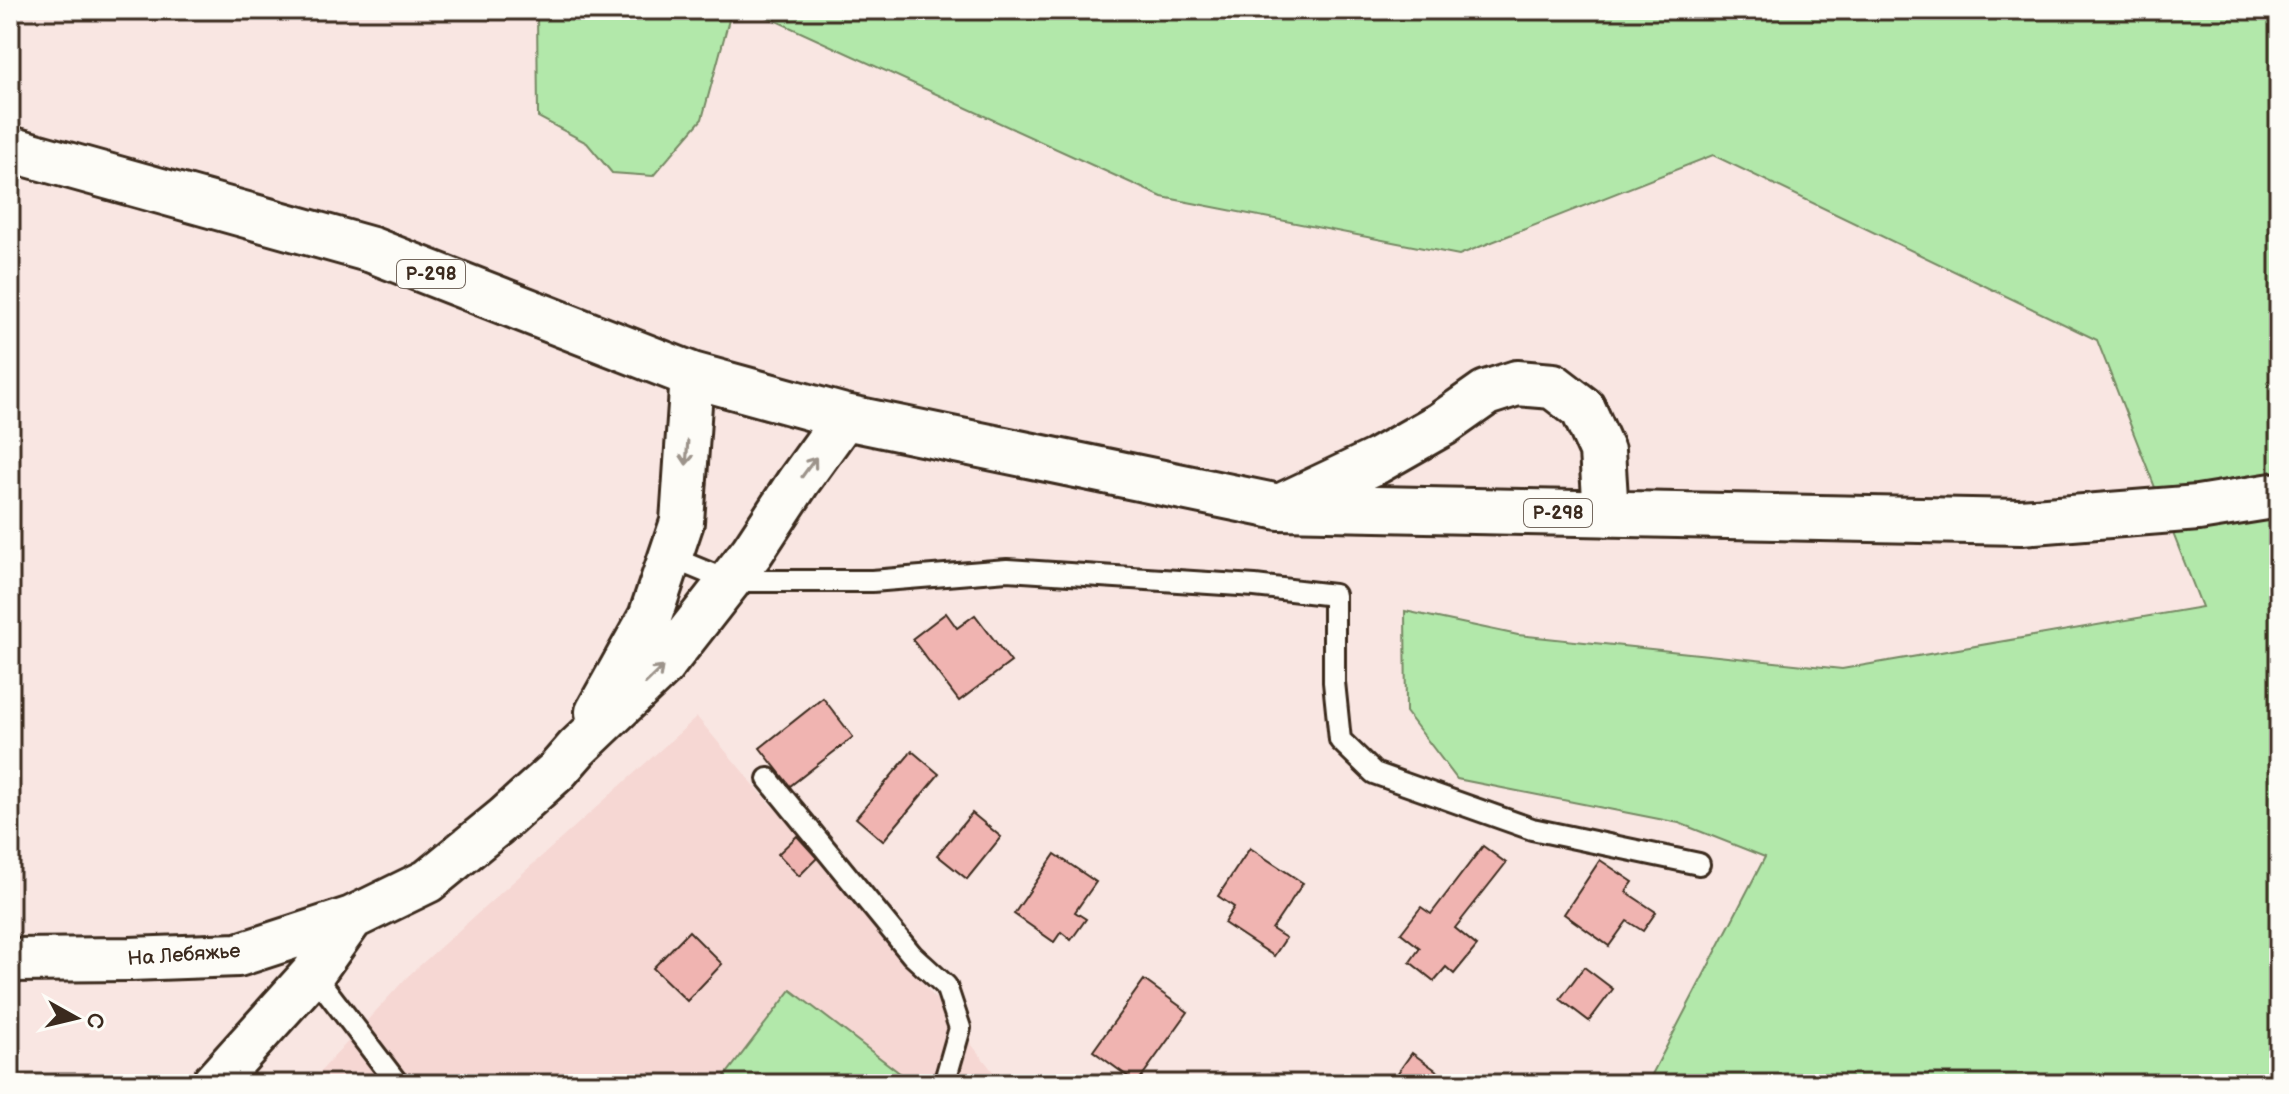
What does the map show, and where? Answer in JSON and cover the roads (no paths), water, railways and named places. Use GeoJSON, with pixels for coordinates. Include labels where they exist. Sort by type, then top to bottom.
{"type":"FeatureCollection","features":[{"type":"Feature","properties":{"kind":"highway","name":"Р-298"},"geometry":{"type":"LineString","coordinates":[[10,149],[372,250],[692,375],[845,417],[1279,507],[2021,522],[2198,508],[2279,495]]}},
{"type":"Feature","properties":{"kind":"highway"},"geometry":{"type":"LineString","coordinates":[[1279,507],[1377,461],[1442,424],[1486,393],[1517,383],[1553,386],[1583,409],[1602,451],[1606,514]]}},
{"type":"Feature","properties":{"kind":"street"},"geometry":{"type":"LineString","coordinates":[[577,748],[650,617],[682,522],[692,375]]}},
{"type":"Feature","properties":{"kind":"street"},"geometry":{"type":"LineString","coordinates":[[577,748],[662,667],[695,627],[752,552],[845,417]]}},
{"type":"Feature","properties":{"kind":"street","name":"На Лебяжье"},"geometry":{"type":"LineString","coordinates":[[10,960],[238,955],[352,918],[428,881],[505,818],[557,771],[577,748]]}},
{"type":"Feature","properties":{"kind":"street"},"geometry":{"type":"LineString","coordinates":[[213,1084],[313,973],[352,918]]}},
{"type":"Feature","properties":{"kind":"lane"},"geometry":{"type":"LineString","coordinates":[[670,557],[728,581],[872,581],[1007,570],[1255,586],[1334,595],[1334,682],[1340,740],[1374,773],[1532,829],[1699,864]]}},
{"type":"Feature","properties":{"kind":"lane"},"geometry":{"type":"LineString","coordinates":[[768,779],[912,955],[946,986],[960,1028],[944,1084]]}},
{"type":"Feature","properties":{"kind":"lane"},"geometry":{"type":"LineString","coordinates":[[313,973],[398,1084]]}}]}
